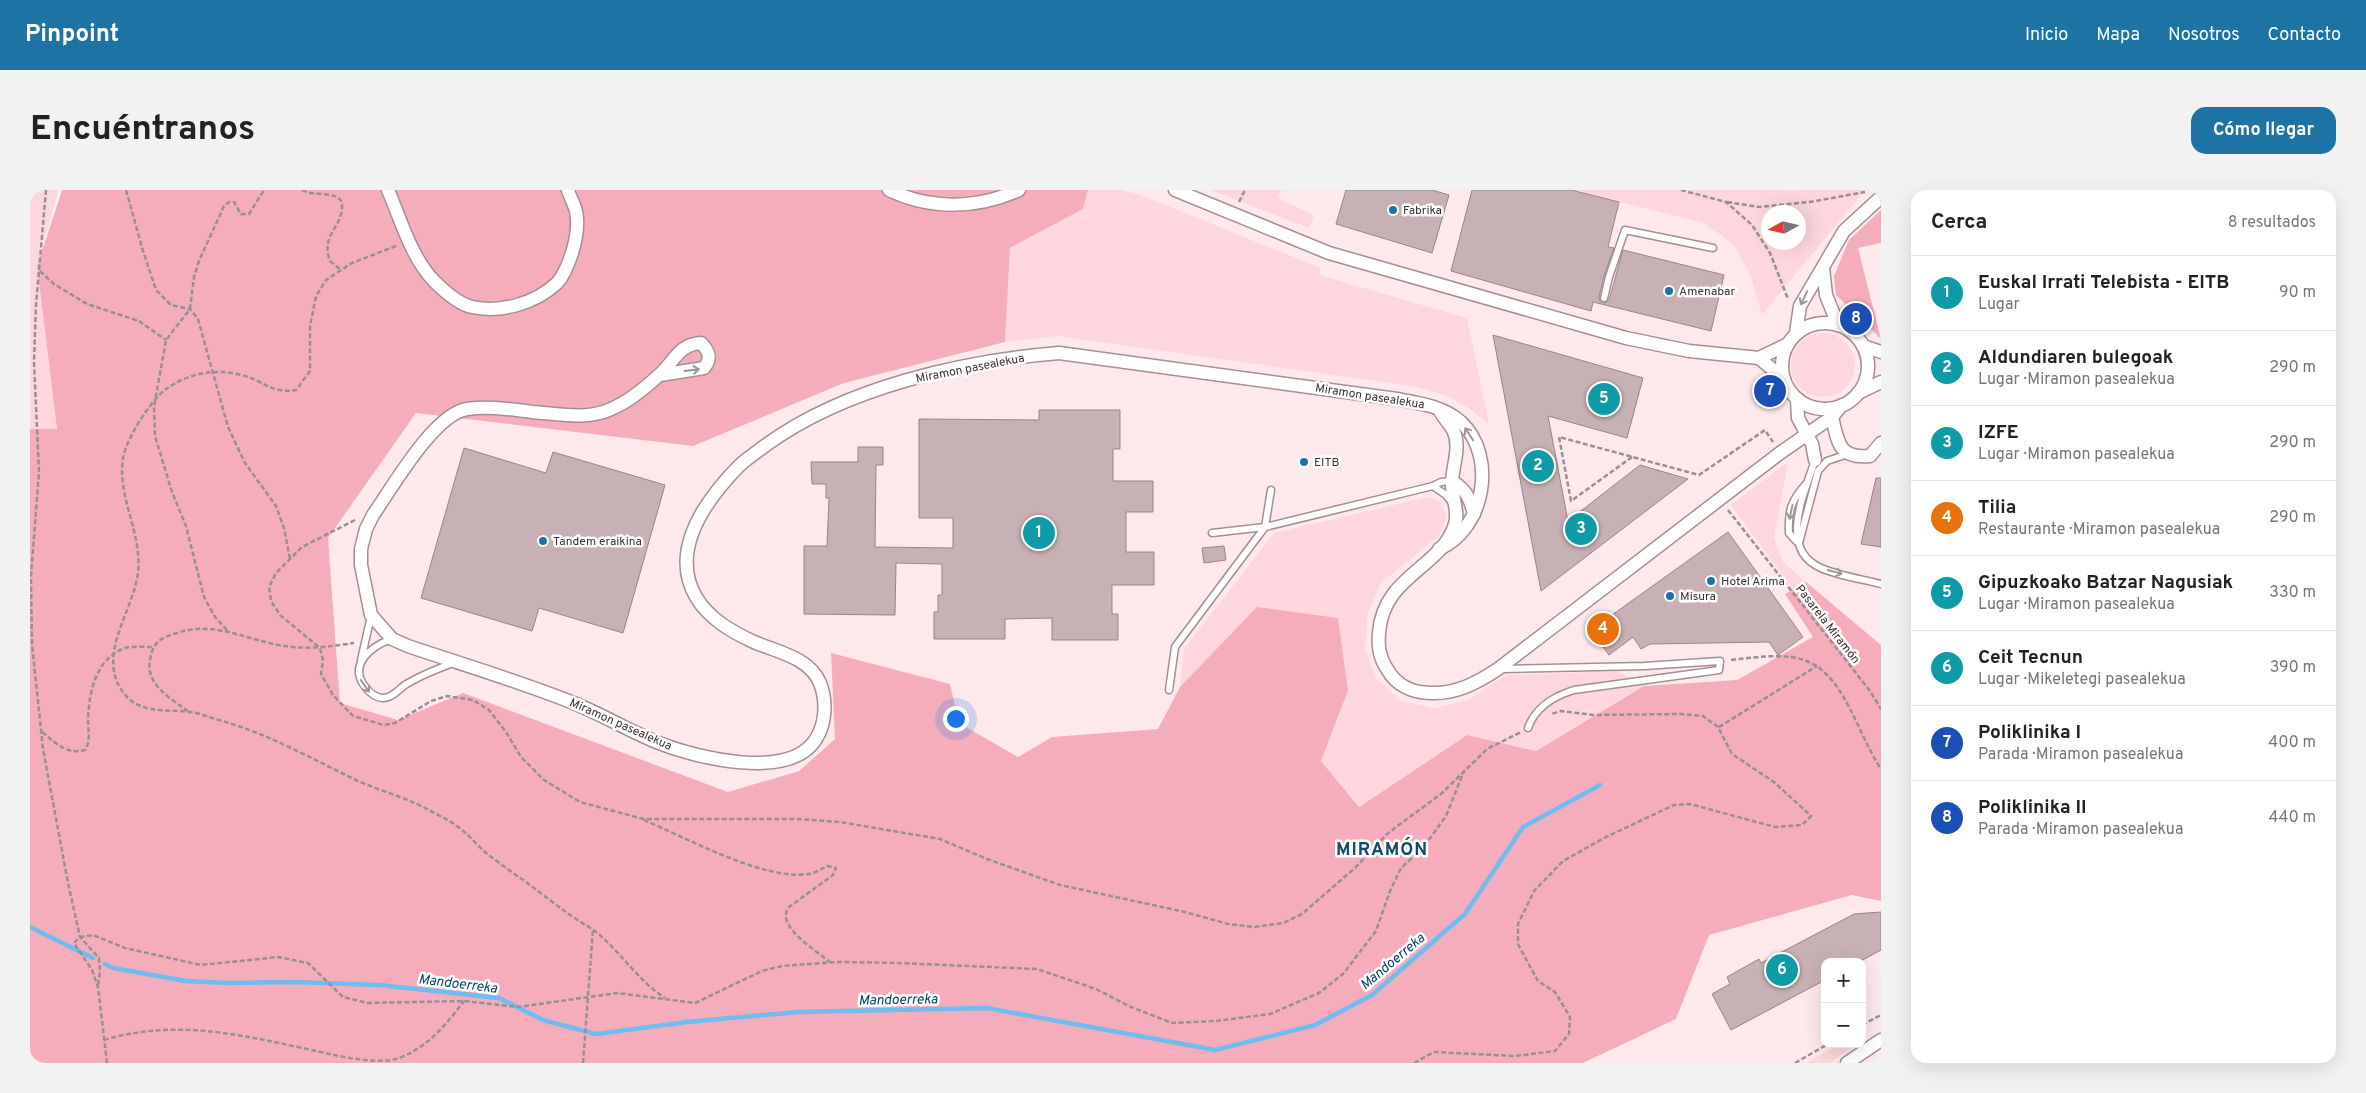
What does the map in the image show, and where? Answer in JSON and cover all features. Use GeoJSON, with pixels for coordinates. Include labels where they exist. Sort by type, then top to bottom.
{"type":"FeatureCollection","features":[{"type":"Feature","properties":{"kind":"street"},"geometry":{"type":"LineString","coordinates":[[388,190],[408,239],[422,266],[434,281],[453,297],[470,307],[497,309],[518,305],[536,297],[557,282],[568,262],[576,240],[576,212],[568,190]]}},
{"type":"Feature","properties":{"kind":"street"},"geometry":{"type":"LineString","coordinates":[[889,190],[917,200],[964,205],[982,203],[1019,190]]}},
{"type":"Feature","properties":{"kind":"street"},"geometry":{"type":"LineString","coordinates":[[1175,190],[1310,247],[1426,282],[1626,338],[1689,351],[1759,358],[1788,344]]}},
{"type":"Feature","properties":{"kind":"street"},"geometry":{"type":"LineString","coordinates":[[1796,333],[1797,318],[1808,290],[1844,231],[1876,194]]}},
{"type":"Feature","properties":{"kind":"street"},"geometry":{"type":"LineString","coordinates":[[1823,268],[1826,295],[1838,324]]}},
{"type":"Feature","properties":{"kind":"street"},"geometry":{"type":"LineString","coordinates":[[1842,405],[1831,408],[1819,408],[1797,399],[1790,391],[1784,378],[1782,360],[1788,344],[1796,333],[1816,323],[1838,324],[1852,333],[1863,346],[1867,358],[1867,371],[1858,393]]}},
{"type":"Feature","properties":{"kind":"street"},"geometry":{"type":"LineString","coordinates":[[1863,346],[1881,352]]}},
{"type":"Feature","properties":{"kind":"street","name":"Miramon pasealekua"},"geometry":{"type":"LineString","coordinates":[[660,375],[611,409],[593,415],[485,408],[466,409],[452,414],[434,429],[373,515],[366,529],[361,549],[361,565],[371,615],[392,639],[578,704],[661,744],[733,762],[758,763],[783,760],[800,753],[814,742],[822,730],[825,715],[824,696],[819,681],[804,663],[734,632],[716,620],[696,597],[688,577],[686,552],[698,520],[711,499],[740,465],[779,436],[816,415],[912,379],[1020,357],[1059,353],[1397,399],[1431,405],[1462,423],[1473,440],[1480,462],[1481,486],[1474,514],[1460,537],[1439,550],[1408,576],[1393,593],[1379,626],[1380,658],[1398,683],[1410,690],[1443,694],[1481,680],[1498,669],[1780,454],[1832,417],[1842,405],[1858,393],[1881,382]]}},
{"type":"Feature","properties":{"kind":"street"},"geometry":{"type":"LineString","coordinates":[[1759,358],[1784,378]]}},
{"type":"Feature","properties":{"kind":"street"},"geometry":{"type":"LineString","coordinates":[[1797,399],[1798,418],[1812,444],[1815,460]]}},
{"type":"Feature","properties":{"kind":"street","name":"Miramon pasealekua"},"geometry":{"type":"LineString","coordinates":[[1438,409],[1453,430],[1456,450],[1455,460],[1446,482],[1455,508],[1456,522],[1451,534],[1439,550]]}},
{"type":"Feature","properties":{"kind":"street"},"geometry":{"type":"LineString","coordinates":[[1832,417],[1838,444],[1848,454],[1876,459],[1881,443]]}},
{"type":"Feature","properties":{"kind":"street"},"geometry":{"type":"LineString","coordinates":[[1455,460],[1470,454],[1480,462]]}},
{"type":"Feature","properties":{"kind":"street"},"geometry":{"type":"LineString","coordinates":[[1446,482],[1463,488],[1470,498],[1474,514]]}},
{"type":"Feature","properties":{"kind":"street"},"geometry":{"type":"LineString","coordinates":[[1847,1063],[1877,1043],[1881,1035]]}},
{"type":"Feature","properties":{"kind":"lane"},"geometry":{"type":"LineString","coordinates":[[1604,298],[1625,230],[1713,248]]}},
{"type":"Feature","properties":{"kind":"lane"},"geometry":{"type":"LineString","coordinates":[[1798,544],[1818,471],[1826,461],[1848,454]]}},
{"type":"Feature","properties":{"kind":"lane"},"geometry":{"type":"LineString","coordinates":[[1815,460],[1808,482],[1794,497],[1789,518],[1789,533],[1806,558],[1820,568],[1881,584]]}},
{"type":"Feature","properties":{"kind":"lane"},"geometry":{"type":"LineString","coordinates":[[1212,533],[1265,528],[1446,482]]}},
{"type":"Feature","properties":{"kind":"lane"},"geometry":{"type":"LineString","coordinates":[[1433,486],[1446,495],[1455,508]]}},
{"type":"Feature","properties":{"kind":"lane"},"geometry":{"type":"LineString","coordinates":[[1169,690],[1175,647],[1265,528],[1271,490]]}},
{"type":"Feature","properties":{"kind":"lane"},"geometry":{"type":"LineString","coordinates":[[371,615],[359,674],[362,682],[372,695],[383,698],[392,696],[405,685],[456,662]]}},
{"type":"Feature","properties":{"kind":"lane"},"geometry":{"type":"LineString","coordinates":[[361,660],[377,644],[392,639]]}},
{"type":"Feature","properties":{"kind":"lane"},"geometry":{"type":"LineString","coordinates":[[1498,669],[1720,661],[1719,670],[1574,690],[1560,694],[1532,715],[1528,728]]}},
{"type":"Feature","properties":{"kind":"path"},"geometry":{"type":"LineString","coordinates":[[46,190],[36,305],[34,362],[39,472],[30,608],[34,672],[42,732],[73,909],[80,937],[99,958],[98,987]]}},
{"type":"Feature","properties":{"kind":"path"},"geometry":{"type":"LineString","coordinates":[[126,190],[142,250],[156,290],[171,305],[190,309],[198,319],[228,427],[246,463],[276,506],[284,528],[290,559]]}},
{"type":"Feature","properties":{"kind":"path"},"geometry":{"type":"LineString","coordinates":[[226,630],[214,618],[204,598],[186,526],[172,492],[155,436],[154,403],[166,340],[190,309],[194,277],[199,261],[224,206],[229,202],[234,202],[241,214],[249,214],[264,190]]}},
{"type":"Feature","properties":{"kind":"path"},"geometry":{"type":"LineString","coordinates":[[302,190],[309,193],[334,193],[342,201],[340,217],[330,234],[327,244],[330,261],[341,269]]}},
{"type":"Feature","properties":{"kind":"path"},"geometry":{"type":"LineString","coordinates":[[1681,190],[1726,202],[1759,207],[1876,194]]}},
{"type":"Feature","properties":{"kind":"path"},"geometry":{"type":"LineString","coordinates":[[1726,202],[1752,226],[1770,253],[1797,318]]}},
{"type":"Feature","properties":{"kind":"path"},"geometry":{"type":"LineString","coordinates":[[408,239],[341,269],[326,280],[316,296],[310,326],[310,371],[296,390],[285,392],[265,386],[246,376],[212,370],[181,379],[164,390],[128,442],[123,457],[124,485],[139,547],[138,573],[134,591],[114,648],[116,678],[126,695],[138,705],[166,712],[190,712],[227,722],[363,783],[428,809],[461,829],[486,852],[572,916],[594,929],[641,980],[667,999]]}},
{"type":"Feature","properties":{"kind":"path"},"geometry":{"type":"LineString","coordinates":[[40,272],[54,284],[87,304],[139,320],[166,340]]}},
{"type":"Feature","properties":{"kind":"path"},"geometry":{"type":"LineString","coordinates":[[1632,457],[1571,501],[1559,437],[1699,475],[1765,430],[1780,454]]}},
{"type":"Feature","properties":{"kind":"path","name":"Pasarela Miramón"},"geometry":{"type":"LineString","coordinates":[[1725,505],[1864,683],[1881,709]]}},
{"type":"Feature","properties":{"kind":"path"},"geometry":{"type":"LineString","coordinates":[[373,515],[349,522],[302,548],[276,572],[269,587],[271,601],[280,615],[320,648],[323,660],[321,674],[333,695],[352,716],[384,725],[395,723],[431,702],[447,696],[473,700],[489,710],[506,732],[520,757],[544,780],[580,802],[643,819],[730,857],[766,870],[787,874],[810,874],[826,866],[836,868],[833,875],[789,907],[784,919],[791,929],[830,962]]}},
{"type":"Feature","properties":{"kind":"path"},"geometry":{"type":"LineString","coordinates":[[190,712],[168,697],[155,685],[148,667],[152,647],[161,638],[188,629],[209,628],[226,630],[267,643],[293,647],[320,648],[365,641]]}},
{"type":"Feature","properties":{"kind":"path"},"geometry":{"type":"LineString","coordinates":[[42,732],[66,750],[74,753],[85,750],[89,743],[88,696],[103,665],[114,655],[126,648],[152,647]]}},
{"type":"Feature","properties":{"kind":"path"},"geometry":{"type":"LineString","coordinates":[[1720,661],[1760,656],[1790,656],[1817,666],[1829,675],[1840,692],[1881,769]]}},
{"type":"Feature","properties":{"kind":"path"},"geometry":{"type":"LineString","coordinates":[[1718,727],[1817,666]]}},
{"type":"Feature","properties":{"kind":"path"},"geometry":{"type":"LineString","coordinates":[[643,819],[799,819],[840,822],[940,839],[987,860],[1060,885],[1186,912],[1228,924],[1254,927],[1282,923],[1302,914],[1356,867],[1387,834],[1442,793],[1487,750],[1546,716],[1561,711],[1593,715],[1682,714],[1703,716],[1718,727],[1732,754],[1774,782],[1811,816],[1802,824],[1775,827],[1690,804],[1674,805],[1606,837],[1563,861],[1534,891],[1518,924],[1518,944],[1538,981],[1555,992],[1570,1017],[1569,1034],[1555,1051],[1516,1056],[1434,1052],[1414,1063]]}},
{"type":"Feature","properties":{"kind":"path"},"geometry":{"type":"LineString","coordinates":[[107,1063],[98,987],[92,970],[74,943],[80,937],[93,935],[125,948],[201,965],[278,956],[308,963],[343,997],[368,1002],[464,1001],[518,1007],[617,993],[695,1003],[762,970],[782,966],[830,962],[1037,969],[1096,989],[1131,1007],[1172,1023],[1216,1021],[1270,1014],[1319,993],[1343,974],[1362,952],[1376,931],[1390,891],[1401,868],[1424,848],[1446,816],[1464,770]]}},
{"type":"Feature","properties":{"kind":"path"},"geometry":{"type":"LineString","coordinates":[[583,1063],[594,929]]}},
{"type":"Feature","properties":{"kind":"path"},"geometry":{"type":"LineString","coordinates":[[104,1040],[129,1032],[172,1028],[237,1034],[355,1062],[392,1060],[422,1046],[442,1030],[464,1001]]}},
{"type":"Feature","properties":{"kind":"path"},"geometry":{"type":"LineString","coordinates":[[1866,1023],[1881,1014]]}},
{"type":"Feature","properties":{"kind":"path"},"geometry":{"type":"LineString","coordinates":[[1795,1063],[1821,1048]]}},
{"type":"Feature","properties":{"kind":"shaded area"},"geometry":{"type":"Polygon","coordinates":[[[30,190],[59,190],[37,266],[57,430],[30,429],[30,190]]]}},
{"type":"Feature","properties":{"kind":"shaded area"},"geometry":{"type":"Polygon","coordinates":[[[62,190],[1088,190],[1083,209],[1010,248],[1005,342],[844,383],[693,446],[416,413],[328,538],[340,703],[398,720],[463,693],[728,792],[799,771],[835,739],[831,653],[950,684],[959,723],[1018,757],[1052,737],[1158,729],[1180,687],[1257,607],[1338,618],[1348,691],[1321,761],[1359,807],[1467,735],[1536,751],[1644,686],[1737,680],[1813,637],[1785,594],[1806,582],[1881,645],[1881,901],[1852,895],[1709,935],[1676,1019],[1583,1063],[33,1063],[30,1055],[30,429],[57,429],[37,266],[62,190]]]}},
{"type":"Feature","properties":{"kind":"shaded area"},"geometry":{"type":"Polygon","coordinates":[[[1088,190],[1881,190],[1881,210],[1849,240],[1836,295],[1881,339],[1881,645],[1805,582],[1785,594],[1813,637],[1737,680],[1644,686],[1617,671],[1507,675],[1467,700],[1434,708],[1402,701],[1377,679],[1365,649],[1368,613],[1381,583],[1440,535],[1184,649],[1180,687],[1158,729],[1052,737],[1017,757],[959,723],[950,684],[831,654],[835,738],[799,771],[728,792],[463,693],[398,720],[340,703],[328,538],[416,413],[692,446],[844,383],[1082,209],[1088,190]]]}},
{"type":"Feature","properties":{"kind":"shaded area"},"geometry":{"type":"Polygon","coordinates":[[[1088,190],[1121,190],[1138,194],[1321,268],[1319,275],[1467,318],[1489,424],[1453,399],[1411,386],[1057,336],[1005,342],[1010,248],[1082,209],[1088,190]]]}},
{"type":"Feature","properties":{"kind":"shaded area"},"geometry":{"type":"Polygon","coordinates":[[[1211,190],[1282,190],[1277,198],[1314,215],[1309,228],[1211,190]]]}},
{"type":"Feature","properties":{"kind":"shaded area"},"geometry":{"type":"Polygon","coordinates":[[[1571,190],[1865,190],[1762,315],[1750,273],[1732,243],[1704,223],[1571,190]]]}},
{"type":"Feature","properties":{"kind":"shaded area"},"geometry":{"type":"Polygon","coordinates":[[[1881,210],[1881,243],[1858,248],[1881,339],[1836,295],[1834,276],[1849,240],[1881,210]]]}},
{"type":"Feature","properties":{"kind":"shaded area"},"geometry":{"type":"Polygon","coordinates":[[[1881,243],[1881,333],[1858,248],[1881,243]]]}},
{"type":"Feature","properties":{"kind":"shaded area"},"geometry":{"type":"Polygon","coordinates":[[[1817,333],[1829,333],[1846,342],[1853,353],[1855,365],[1853,377],[1846,388],[1829,397],[1817,397],[1805,392],[1796,383],[1791,371],[1791,359],[1796,347],[1805,338],[1817,333]]]}},
{"type":"Feature","properties":{"kind":"shaded area"},"geometry":{"type":"Polygon","coordinates":[[[1788,462],[1774,538],[1783,562],[1806,582],[1793,589],[1731,505],[1788,462]]]}},
{"type":"Feature","properties":{"kind":"shaded area"},"geometry":{"type":"Polygon","coordinates":[[[1428,497],[1440,502],[1447,517],[1440,535],[1381,583],[1368,613],[1365,649],[1377,679],[1401,701],[1434,708],[1467,700],[1507,675],[1617,671],[1644,686],[1536,751],[1467,735],[1359,807],[1321,761],[1348,691],[1180,687],[1184,649],[1274,533],[1428,497]]]}},
{"type":"Feature","properties":{"kind":"shaded area"},"geometry":{"type":"Polygon","coordinates":[[[1852,895],[1881,901],[1881,1063],[1583,1063],[1676,1019],[1709,935],[1852,895]]]}},
{"type":"Feature","properties":{"kind":"shaded area"},"geometry":{"type":"Polygon","coordinates":[[[1833,1048],[1851,1048],[1830,1063],[1806,1063],[1833,1048]]]}},
{"type":"Feature","properties":{"kind":"building","name":"Fabrika"},"geometry":{"type":"Polygon","coordinates":[[[1346,190],[1432,190],[1449,195],[1432,253],[1336,224],[1346,190]]]}},
{"type":"Feature","properties":{"kind":"building"},"geometry":{"type":"Polygon","coordinates":[[[1472,190],[1571,190],[1619,202],[1608,247],[1614,248],[1604,276],[1599,297],[1600,301],[1605,303],[1609,300],[1623,250],[1724,275],[1711,331],[1593,302],[1591,311],[1451,271],[1472,190]]]}},
{"type":"Feature","properties":{"kind":"building"},"geometry":{"type":"Polygon","coordinates":[[[1493,335],[1643,378],[1627,438],[1548,416],[1568,521],[1640,465],[1688,479],[1541,591],[1493,335]]]}},
{"type":"Feature","properties":{"kind":"building"},"geometry":{"type":"Polygon","coordinates":[[[1039,410],[1120,410],[1120,449],[1113,449],[1113,481],[1153,481],[1153,512],[1126,512],[1126,552],[1154,552],[1154,585],[1112,585],[1112,614],[1118,614],[1118,640],[1052,640],[1052,618],[1005,619],[1005,639],[934,639],[934,612],[938,612],[938,595],[942,595],[942,564],[896,563],[895,615],[804,614],[804,546],[827,546],[829,498],[826,498],[826,484],[812,484],[811,462],[858,462],[858,447],[883,447],[883,465],[876,465],[875,547],[953,548],[953,518],[919,518],[919,419],[1039,420],[1039,410]]]}},
{"type":"Feature","properties":{"kind":"building","name":"Tandem eraikina"},"geometry":{"type":"Polygon","coordinates":[[[464,448],[546,473],[553,452],[665,485],[623,633],[539,608],[532,631],[421,598],[464,448]]]}},
{"type":"Feature","properties":{"kind":"building"},"geometry":{"type":"Polygon","coordinates":[[[1876,478],[1881,478],[1881,547],[1861,544],[1876,478]]]}},
{"type":"Feature","properties":{"kind":"building","name":"Hotel Arima"},"geometry":{"type":"Polygon","coordinates":[[[1728,532],[1803,637],[1778,655],[1769,642],[1650,644],[1641,649],[1633,637],[1609,655],[1591,630],[1728,532]]]}},
{"type":"Feature","properties":{"kind":"building"},"geometry":{"type":"Polygon","coordinates":[[[1224,546],[1226,560],[1204,563],[1202,548],[1224,546]]]}},
{"type":"Feature","properties":{"kind":"building"},"geometry":{"type":"Polygon","coordinates":[[[1881,912],[1881,950],[1866,958],[1821,958],[1821,982],[1731,1030],[1712,994],[1730,984],[1727,977],[1759,959],[1761,963],[1854,914],[1881,912]]]}},
{"type":"Feature","properties":{"kind":"waterway","name":"Mandoerreka"},"geometry":{"type":"LineString","coordinates":[[105,964],[113,968],[186,981],[379,985],[499,998],[543,1020],[596,1034],[687,1022],[798,1012],[987,1008],[1215,1050],[1315,1025],[1372,995],[1465,914],[1523,827],[1600,785]]}},
{"type":"Feature","properties":{"kind":"waterway","name":"Mandoerreka"},"geometry":{"type":"LineString","coordinates":[[30,927],[93,958]]}},
{"type":"Feature","properties":{"kind":"place","name":"Fabrika"},"geometry":{"type":"Point","coordinates":[1393,210]}},
{"type":"Feature","properties":{"kind":"place","name":"Amenabar"},"geometry":{"type":"Point","coordinates":[1669,291]}},
{"type":"Feature","properties":{"kind":"place","name":"Poliklinika II"},"geometry":{"type":"Point","coordinates":[1856,319]}},
{"type":"Feature","properties":{"kind":"place","name":"Poliklinika I"},"geometry":{"type":"Point","coordinates":[1770,391]}},
{"type":"Feature","properties":{"kind":"place","name":"Gipuzkoako Batzar Nagusiak"},"geometry":{"type":"Point","coordinates":[1604,399]}},
{"type":"Feature","properties":{"kind":"place","name":"EITB"},"geometry":{"type":"Point","coordinates":[1304,462]}},
{"type":"Feature","properties":{"kind":"place","name":"Aldundiaren bulegoak"},"geometry":{"type":"Point","coordinates":[1538,466]}},
{"type":"Feature","properties":{"kind":"place","name":"IZFE"},"geometry":{"type":"Point","coordinates":[1581,529]}},
{"type":"Feature","properties":{"kind":"place","name":"Euskal Irrati Telebista - EITB"},"geometry":{"type":"Point","coordinates":[1039,533]}},
{"type":"Feature","properties":{"kind":"place","name":"Tandem eraikina"},"geometry":{"type":"Point","coordinates":[543,541]}},
{"type":"Feature","properties":{"kind":"place","name":"Hotel Arima"},"geometry":{"type":"Point","coordinates":[1711,581]}},
{"type":"Feature","properties":{"kind":"place","name":"Misura"},"geometry":{"type":"Point","coordinates":[1670,596]}},
{"type":"Feature","properties":{"kind":"place","name":"Tilia"},"geometry":{"type":"Point","coordinates":[1603,629]}},
{"type":"Feature","properties":{"kind":"place","name":"Ceit Tecnun"},"geometry":{"type":"Point","coordinates":[1782,970]}},
{"type":"Feature","properties":{"kind":"district","name":"MIRAMÓN"},"geometry":{"type":"Point","coordinates":[1382,849]}}]}
